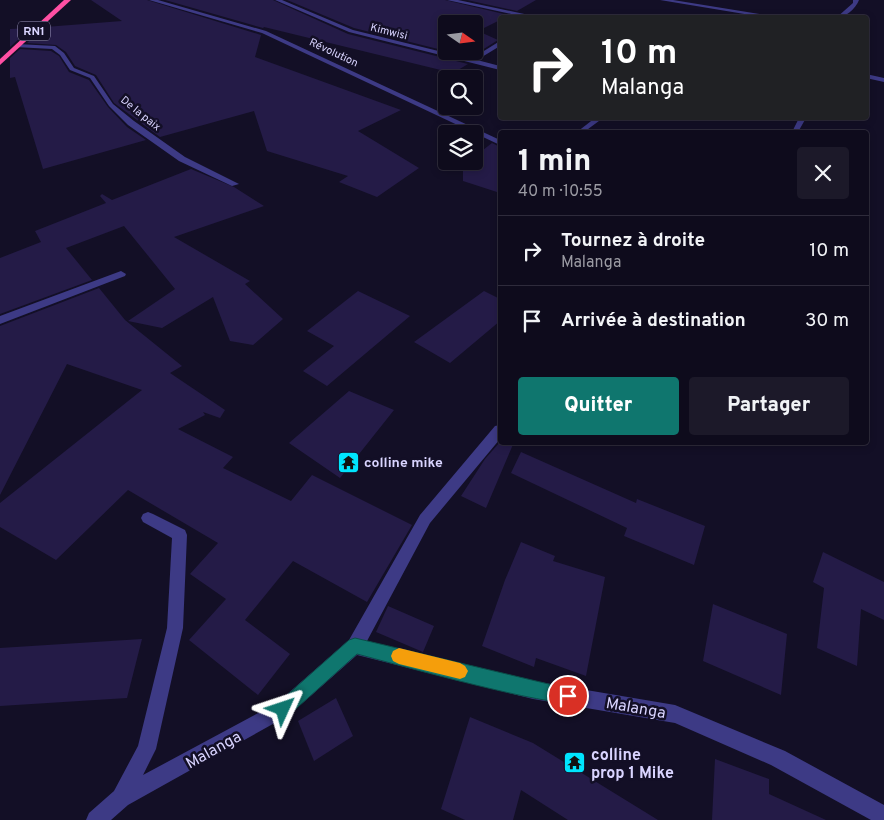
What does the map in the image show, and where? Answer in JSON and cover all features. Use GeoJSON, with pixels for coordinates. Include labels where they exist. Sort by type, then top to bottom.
{"type":"FeatureCollection","features":[{"type":"Feature","properties":{"kind":"highway","name":"RN1"},"geometry":{"type":"LineString","coordinates":[[0,63],[68,0]]}},
{"type":"Feature","properties":{"kind":"street","name":"Révolution"},"geometry":{"type":"LineString","coordinates":[[152,0],[264,32],[498,142]]}},
{"type":"Feature","properties":{"kind":"street","name":"Kimwisi"},"geometry":{"type":"LineString","coordinates":[[278,0],[351,31],[498,68]]}},
{"type":"Feature","properties":{"kind":"street"},"geometry":{"type":"LineString","coordinates":[[450,0],[529,15]]}},
{"type":"Feature","properties":{"kind":"street"},"geometry":{"type":"LineString","coordinates":[[663,0],[763,15]]}},
{"type":"Feature","properties":{"kind":"street"},"geometry":{"type":"LineString","coordinates":[[842,15],[855,4],[856,0]]}},
{"type":"Feature","properties":{"kind":"street"},"geometry":{"type":"LineString","coordinates":[[472,61],[498,44]]}},
{"type":"Feature","properties":{"kind":"street","name":"De la paix"},"geometry":{"type":"LineString","coordinates":[[17,46],[52,47],[62,54],[72,69],[92,77],[111,105],[131,123],[182,159],[235,184]]}},
{"type":"Feature","properties":{"kind":"street"},"geometry":{"type":"LineString","coordinates":[[869,77],[884,80]]}},
{"type":"Feature","properties":{"kind":"street"},"geometry":{"type":"LineString","coordinates":[[583,130],[596,120]]}},
{"type":"Feature","properties":{"kind":"street"},"geometry":{"type":"LineString","coordinates":[[0,320],[121,274]]}},
{"type":"Feature","properties":{"kind":"street"},"geometry":{"type":"LineString","coordinates":[[355,646],[425,519],[498,432]]}},
{"type":"Feature","properties":{"kind":"street"},"geometry":{"type":"LineString","coordinates":[[121,798],[147,749],[175,628],[180,535],[148,518]]}},
{"type":"Feature","properties":{"kind":"street","name":"Malanga"},"geometry":{"type":"LineString","coordinates":[[96,820],[121,798],[283,709],[355,646],[532,690],[675,714],[778,758],[884,816]]}},
{"type":"Feature","properties":{"kind":"building"},"geometry":{"type":"Polygon","coordinates":[[[91,0],[147,0],[261,35],[255,57],[401,110],[358,131],[419,168],[377,197],[339,182],[348,176],[267,151],[254,111],[160,137],[114,103],[96,75],[75,66],[66,52],[56,45],[27,43],[45,27],[122,21],[91,0]]]}},
{"type":"Feature","properties":{"kind":"building"},"geometry":{"type":"Polygon","coordinates":[[[165,0],[273,0],[348,34],[438,56],[438,60],[452,60],[468,64],[458,70],[441,70],[263,28],[165,0]]]}},
{"type":"Feature","properties":{"kind":"building"},"geometry":{"type":"Polygon","coordinates":[[[287,0],[445,0],[508,15],[498,15],[498,21],[483,28],[483,15],[438,15],[438,49],[354,28],[287,0]]]}},
{"type":"Feature","properties":{"kind":"building"},"geometry":{"type":"Polygon","coordinates":[[[467,0],[536,0],[517,11],[467,0]]]}},
{"type":"Feature","properties":{"kind":"building"},"geometry":{"type":"Polygon","coordinates":[[[31,28],[10,47],[10,29],[31,28]]]}},
{"type":"Feature","properties":{"kind":"building"},"geometry":{"type":"Polygon","coordinates":[[[483,33],[498,40],[483,49],[483,33]]]}},
{"type":"Feature","properties":{"kind":"building"},"geometry":{"type":"Polygon","coordinates":[[[20,49],[51,51],[59,56],[69,72],[89,80],[108,107],[127,127],[146,140],[43,169],[15,77],[10,78],[10,58],[20,49]]]}},
{"type":"Feature","properties":{"kind":"building"},"geometry":{"type":"Polygon","coordinates":[[[492,143],[498,146],[498,192],[463,181],[463,170],[483,170],[483,150],[492,143]]]}},
{"type":"Feature","properties":{"kind":"building"},"geometry":{"type":"Polygon","coordinates":[[[191,169],[234,187],[264,206],[174,237],[250,281],[245,284],[283,319],[253,345],[230,341],[213,297],[162,328],[128,321],[175,289],[124,226],[66,248],[92,280],[0,314],[0,258],[41,242],[35,231],[106,203],[100,196],[102,194],[112,200],[191,169]]]}},
{"type":"Feature","properties":{"kind":"building"},"geometry":{"type":"Polygon","coordinates":[[[99,288],[125,320],[182,366],[170,373],[225,410],[220,418],[203,412],[205,415],[178,429],[233,457],[223,468],[291,501],[312,475],[412,525],[367,602],[293,561],[245,620],[290,654],[258,695],[189,640],[226,599],[190,574],[218,543],[128,490],[56,560],[0,527],[0,503],[142,390],[67,364],[0,495],[0,326],[99,288]]]}},
{"type":"Feature","properties":{"kind":"building"},"geometry":{"type":"Polygon","coordinates":[[[358,291],[410,316],[327,386],[303,371],[334,346],[307,331],[358,291]]]}},
{"type":"Feature","properties":{"kind":"building"},"geometry":{"type":"Polygon","coordinates":[[[484,291],[498,298],[498,323],[450,363],[414,342],[484,291]]]}},
{"type":"Feature","properties":{"kind":"building"},"geometry":{"type":"Polygon","coordinates":[[[349,391],[394,410],[340,478],[289,443],[349,391]]]}},
{"type":"Feature","properties":{"kind":"building"},"geometry":{"type":"Polygon","coordinates":[[[498,444],[513,445],[486,508],[461,496],[485,459],[498,444]]]}},
{"type":"Feature","properties":{"kind":"building"},"geometry":{"type":"Polygon","coordinates":[[[521,452],[636,503],[637,499],[705,526],[694,565],[624,536],[627,528],[511,473],[521,452]]]}},
{"type":"Feature","properties":{"kind":"building"},"geometry":{"type":"Polygon","coordinates":[[[521,542],[555,556],[553,561],[605,577],[586,676],[536,658],[534,667],[482,646],[505,580],[521,542]]]}},
{"type":"Feature","properties":{"kind":"building"},"geometry":{"type":"Polygon","coordinates":[[[823,552],[884,582],[884,620],[861,609],[857,666],[817,648],[824,588],[813,582],[823,552]]]}},
{"type":"Feature","properties":{"kind":"building"},"geometry":{"type":"Polygon","coordinates":[[[713,604],[787,634],[781,695],[703,661],[713,604]]]}},
{"type":"Feature","properties":{"kind":"building"},"geometry":{"type":"Polygon","coordinates":[[[388,606],[434,626],[423,652],[376,632],[388,606]]]}},
{"type":"Feature","properties":{"kind":"building"},"geometry":{"type":"Polygon","coordinates":[[[142,639],[127,698],[0,706],[0,648],[142,639]]]}},
{"type":"Feature","properties":{"kind":"building"},"geometry":{"type":"Polygon","coordinates":[[[336,698],[353,736],[314,761],[298,721],[336,698]]]}},
{"type":"Feature","properties":{"kind":"building"},"geometry":{"type":"Polygon","coordinates":[[[470,717],[533,743],[658,820],[568,820],[521,790],[513,820],[465,820],[441,809],[470,717]]]}},
{"type":"Feature","properties":{"kind":"building"},"geometry":{"type":"Polygon","coordinates":[[[715,759],[769,779],[769,794],[826,820],[712,820],[715,759]]]}},
{"type":"Feature","properties":{"kind":"slow traffic"},"geometry":{"type":"LineString","coordinates":[[399,656],[460,671]]}},
{"type":"Feature","properties":{"kind":"place","name":"colline mike"},"geometry":{"type":"Point","coordinates":[348,462]}},
{"type":"Feature","properties":{"kind":"place","name":"colline prop 1 Mike"},"geometry":{"type":"Point","coordinates":[575,763]}},
{"type":"Feature","properties":{"kind":"route"},"geometry":{"type":"LineString","coordinates":[[283,709],[355,646],[532,690],[568,696]]}}]}
